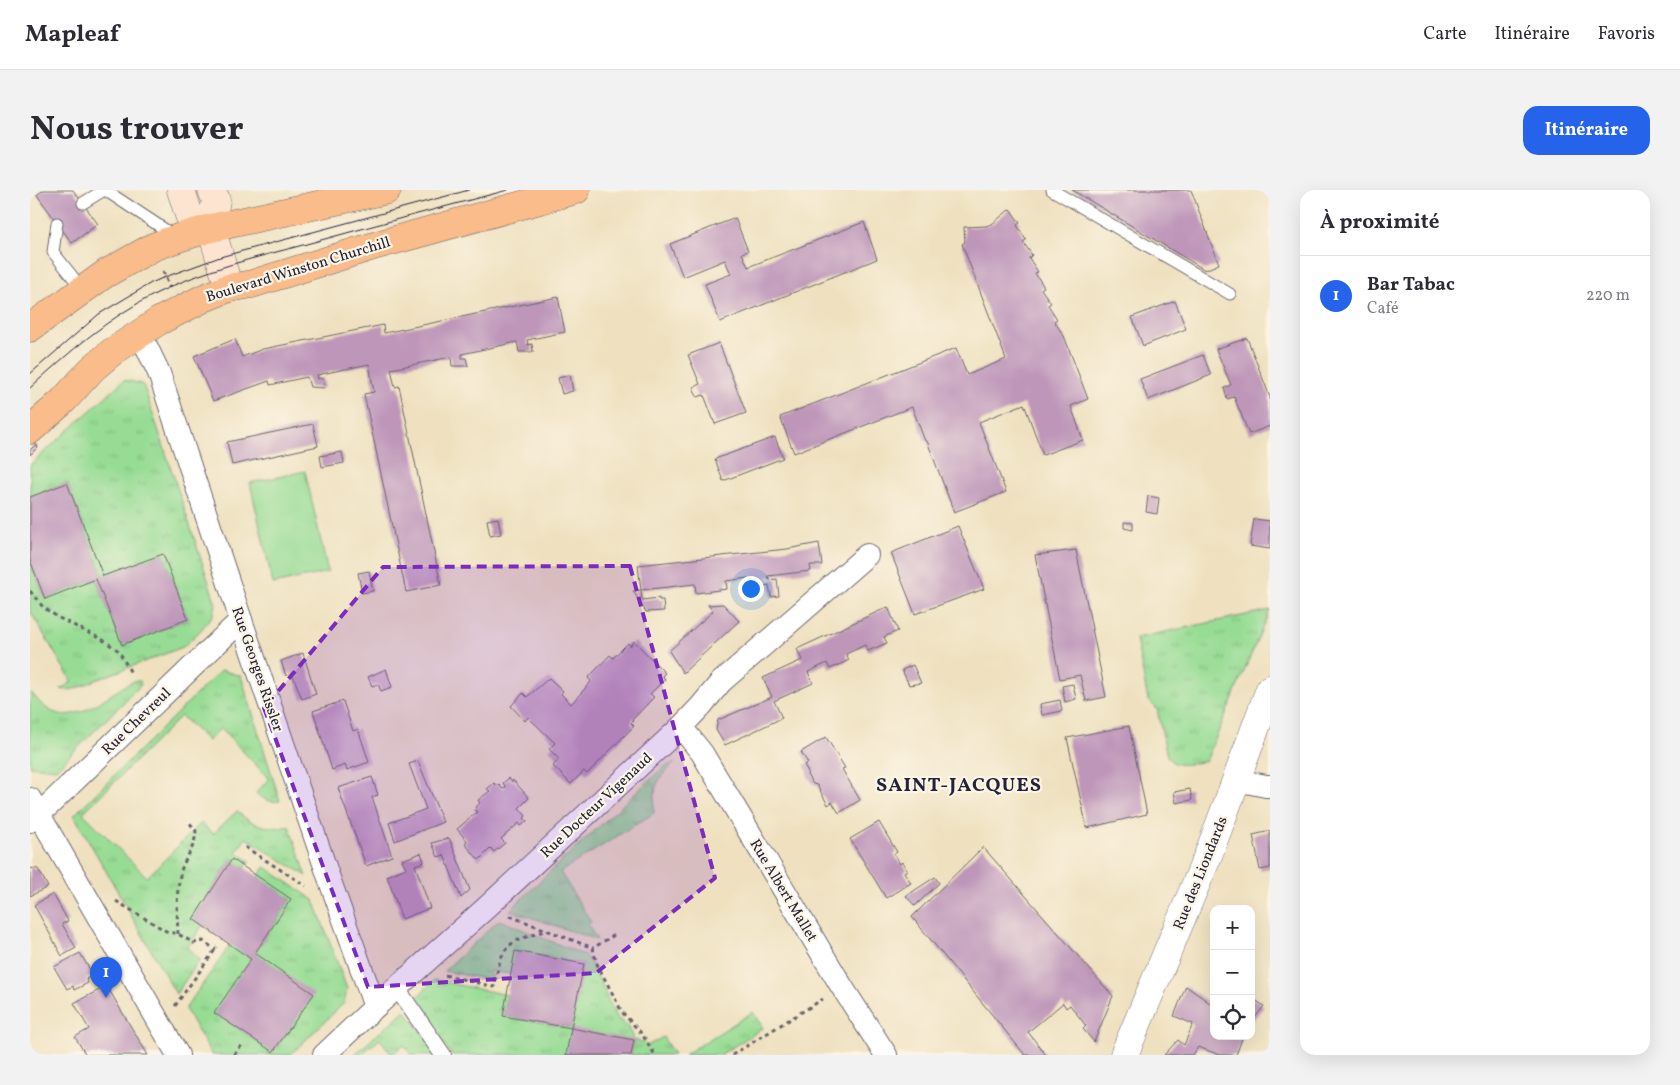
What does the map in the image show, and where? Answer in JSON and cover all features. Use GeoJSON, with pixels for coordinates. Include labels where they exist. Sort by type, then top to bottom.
{"type":"FeatureCollection","features":[{"type":"Feature","properties":{"kind":"main road"},"geometry":{"type":"LineString","coordinates":[[181,190],[189,215],[211,228]]}},
{"type":"Feature","properties":{"kind":"main road"},"geometry":{"type":"LineString","coordinates":[[212,190],[216,200],[211,228],[229,288]]}},
{"type":"Feature","properties":{"kind":"main road"},"geometry":{"type":"LineString","coordinates":[[32,322],[105,274],[153,247],[211,228],[387,190]]}},
{"type":"Feature","properties":{"kind":"main road","name":"Boulevard Winston Churchill"},"geometry":{"type":"LineString","coordinates":[[30,430],[63,401],[92,369],[112,352],[179,309],[229,288],[252,284],[377,245],[576,190]]}},
{"type":"Feature","properties":{"kind":"street","name":"Rue Georges Rissler"},"geometry":{"type":"LineString","coordinates":[[140,333],[160,372],[241,620],[375,1007]]}},
{"type":"Feature","properties":{"kind":"street","name":"Rue Docteur Vigenaud"},"geometry":{"type":"LineString","coordinates":[[324,1055],[681,727],[721,682],[867,555]]}},
{"type":"Feature","properties":{"kind":"street","name":"Rue Chevreul"},"geometry":{"type":"LineString","coordinates":[[33,811],[48,806],[241,620]]}},
{"type":"Feature","properties":{"kind":"street","name":"Rue des Liondards"},"geometry":{"type":"LineString","coordinates":[[1124,1055],[1210,853],[1270,689]]}},
{"type":"Feature","properties":{"kind":"street","name":"Rue Albert Mallet"},"geometry":{"type":"LineString","coordinates":[[681,727],[702,753],[842,987],[886,1055]]}},
{"type":"Feature","properties":{"kind":"street"},"geometry":{"type":"LineString","coordinates":[[1236,780],[1270,786]]}},
{"type":"Feature","properties":{"kind":"street"},"geometry":{"type":"LineString","coordinates":[[33,811],[96,912],[178,1055]]}},
{"type":"Feature","properties":{"kind":"street"},"geometry":{"type":"LineString","coordinates":[[396,987],[443,1055]]}},
{"type":"Feature","properties":{"kind":"lane"},"geometry":{"type":"LineString","coordinates":[[83,203],[105,190],[178,238]]}},
{"type":"Feature","properties":{"kind":"lane"},"geometry":{"type":"LineString","coordinates":[[1052,190],[1230,294]]}},
{"type":"Feature","properties":{"kind":"lane"},"geometry":{"type":"LineString","coordinates":[[57,223],[53,252],[83,290]]}},
{"type":"Feature","properties":{"kind":"path"},"geometry":{"type":"LineString","coordinates":[[153,247],[179,309]]}},
{"type":"Feature","properties":{"kind":"path"},"geometry":{"type":"LineString","coordinates":[[30,591],[43,607],[59,618],[89,632],[119,651],[132,675]]}},
{"type":"Feature","properties":{"kind":"path"},"geometry":{"type":"LineString","coordinates":[[178,934],[178,889],[181,870],[188,859],[196,839],[196,831],[189,822]]}},
{"type":"Feature","properties":{"kind":"path"},"geometry":{"type":"LineString","coordinates":[[245,847],[311,888],[330,881]]}},
{"type":"Feature","properties":{"kind":"path"},"geometry":{"type":"LineString","coordinates":[[96,912],[117,901],[166,931],[178,934],[194,943],[203,941],[216,948],[161,1026]]}},
{"type":"Feature","properties":{"kind":"path"},"geometry":{"type":"LineString","coordinates":[[487,907],[593,948]]}},
{"type":"Feature","properties":{"kind":"path"},"geometry":{"type":"LineString","coordinates":[[419,969],[494,987],[500,958],[506,947],[518,940],[547,930]]}},
{"type":"Feature","properties":{"kind":"path"},"geometry":{"type":"LineString","coordinates":[[593,948],[614,935]]}},
{"type":"Feature","properties":{"kind":"path"},"geometry":{"type":"LineString","coordinates":[[593,948],[596,962],[622,1012],[642,1034],[656,1055]]}},
{"type":"Feature","properties":{"kind":"path"},"geometry":{"type":"LineString","coordinates":[[732,1055],[842,987]]}},
{"type":"Feature","properties":{"kind":"path"},"geometry":{"type":"LineString","coordinates":[[234,1055],[242,1045]]}},
{"type":"Feature","properties":{"kind":"highlighted area"},"geometry":{"type":"Polygon","coordinates":[[[630,566],[715,878],[596,973],[368,987],[264,708],[383,567],[630,566]]]}},
{"type":"Feature","properties":{"kind":"green space"},"geometry":{"type":"Polygon","coordinates":[[[124,380],[143,384],[216,604],[213,615],[183,647],[78,688],[70,690],[61,689],[72,682],[30,611],[30,560],[45,599],[96,579],[122,645],[188,619],[163,554],[103,576],[67,483],[30,497],[30,465],[124,380]]]}},
{"type":"Feature","properties":{"kind":"green space"},"geometry":{"type":"Polygon","coordinates":[[[305,471],[328,572],[273,584],[250,483],[305,471]]]}},
{"type":"Feature","properties":{"kind":"green space"},"geometry":{"type":"Polygon","coordinates":[[[1270,610],[1206,761],[1179,764],[1170,760],[1167,756],[1157,709],[1148,700],[1136,638],[1270,610]]]}},
{"type":"Feature","properties":{"kind":"green space"},"geometry":{"type":"Polygon","coordinates":[[[221,670],[241,676],[280,801],[267,800],[256,793],[269,779],[221,728],[208,741],[181,716],[83,813],[147,877],[201,823],[213,834],[237,811],[248,820],[267,827],[289,826],[307,876],[246,838],[236,852],[250,861],[245,868],[231,860],[193,918],[203,925],[187,948],[200,959],[176,994],[74,815],[221,670]]]}},
{"type":"Feature","properties":{"kind":"green space"},"geometry":{"type":"Polygon","coordinates":[[[134,681],[140,681],[141,685],[56,769],[30,766],[30,694],[32,693],[44,707],[57,713],[70,714],[95,705],[134,681]]]}},
{"type":"Feature","properties":{"kind":"green space"},"geometry":{"type":"Polygon","coordinates":[[[675,763],[663,774],[657,785],[654,797],[654,813],[560,872],[591,922],[588,925],[597,940],[510,910],[665,766],[675,763]]]}},
{"type":"Feature","properties":{"kind":"green space"},"geometry":{"type":"Polygon","coordinates":[[[265,867],[314,900],[347,989],[344,1003],[290,1055],[212,1055],[185,1009],[231,944],[251,959],[215,1013],[273,1052],[313,994],[255,953],[291,899],[258,877],[265,867]]]}},
{"type":"Feature","properties":{"kind":"green space"},"geometry":{"type":"Polygon","coordinates":[[[499,920],[584,955],[592,964],[616,1017],[627,1026],[634,1040],[566,1055],[452,1055],[413,1001],[434,980],[507,995],[503,1016],[571,1028],[583,964],[515,951],[511,974],[492,971],[490,980],[444,971],[499,920]]]}},
{"type":"Feature","properties":{"kind":"green space"},"geometry":{"type":"Polygon","coordinates":[[[405,1010],[438,1055],[412,1055],[404,1045],[392,1054],[380,1039],[360,1055],[354,1055],[405,1010]]]}},
{"type":"Feature","properties":{"kind":"green space"},"geometry":{"type":"Polygon","coordinates":[[[753,1012],[763,1028],[720,1055],[684,1055],[753,1012]]]}},
{"type":"Feature","properties":{"kind":"green space"},"geometry":{"type":"Polygon","coordinates":[[[663,1037],[674,1055],[631,1055],[634,1040],[643,1042],[647,1046],[663,1037]]]}},
{"type":"Feature","properties":{"kind":"building"},"geometry":{"type":"Polygon","coordinates":[[[43,190],[73,190],[98,224],[72,243],[37,195],[43,190]]]}},
{"type":"Feature","properties":{"kind":"building"},"geometry":{"type":"Polygon","coordinates":[[[1072,190],[1191,190],[1219,264],[1205,270],[1072,190]]]}},
{"type":"Feature","properties":{"kind":"building"},"geometry":{"type":"Polygon","coordinates":[[[1010,209],[1020,223],[1017,225],[1026,240],[1023,242],[1032,255],[1029,258],[1038,272],[1035,273],[1044,287],[1041,289],[1051,303],[1048,305],[1057,319],[1054,321],[1064,336],[1088,399],[1071,406],[1083,440],[1043,455],[1024,404],[979,422],[1006,492],[954,512],[912,407],[794,453],[780,417],[956,348],[967,375],[1006,359],[962,244],[965,242],[964,227],[992,224],[1010,209]]]}},
{"type":"Feature","properties":{"kind":"building"},"geometry":{"type":"Polygon","coordinates":[[[735,218],[748,251],[742,253],[748,267],[864,222],[877,259],[720,322],[705,284],[731,274],[725,260],[683,277],[670,244],[735,218]]]}},
{"type":"Feature","properties":{"kind":"building"},"geometry":{"type":"Polygon","coordinates":[[[558,297],[565,332],[527,340],[528,345],[532,344],[533,352],[519,352],[517,342],[462,354],[462,358],[466,358],[468,366],[452,366],[451,357],[391,369],[395,387],[399,386],[441,585],[406,592],[364,394],[374,392],[369,364],[317,375],[318,379],[323,378],[325,388],[310,387],[307,377],[270,385],[269,381],[213,401],[194,356],[235,339],[242,357],[263,349],[383,325],[384,333],[558,297]]]}},
{"type":"Feature","properties":{"kind":"building"},"geometry":{"type":"Polygon","coordinates":[[[1175,301],[1186,329],[1143,346],[1132,317],[1175,301]]]}},
{"type":"Feature","properties":{"kind":"building"},"geometry":{"type":"Polygon","coordinates":[[[1247,338],[1270,397],[1270,426],[1249,434],[1234,397],[1227,399],[1224,388],[1231,385],[1216,349],[1247,338]]]}},
{"type":"Feature","properties":{"kind":"building"},"geometry":{"type":"Polygon","coordinates":[[[719,343],[746,413],[715,424],[704,395],[697,397],[693,387],[700,384],[688,355],[719,343]]]}},
{"type":"Feature","properties":{"kind":"building"},"geometry":{"type":"Polygon","coordinates":[[[1203,355],[1211,375],[1148,400],[1140,379],[1203,355]]]}},
{"type":"Feature","properties":{"kind":"building"},"geometry":{"type":"Polygon","coordinates":[[[570,375],[573,391],[562,394],[558,378],[570,375]]]}},
{"type":"Feature","properties":{"kind":"building"},"geometry":{"type":"Polygon","coordinates":[[[313,424],[318,446],[232,465],[227,442],[313,424]]]}},
{"type":"Feature","properties":{"kind":"building"},"geometry":{"type":"Polygon","coordinates":[[[775,437],[783,458],[723,481],[715,459],[775,437]]]}},
{"type":"Feature","properties":{"kind":"building"},"geometry":{"type":"Polygon","coordinates":[[[36,444],[38,447],[30,455],[30,450],[36,444]]]}},
{"type":"Feature","properties":{"kind":"building"},"geometry":{"type":"Polygon","coordinates":[[[342,452],[344,463],[322,467],[320,456],[342,452]]]}},
{"type":"Feature","properties":{"kind":"building"},"geometry":{"type":"Polygon","coordinates":[[[67,483],[103,576],[163,554],[188,619],[122,645],[96,579],[45,599],[30,560],[30,497],[67,483]]]}},
{"type":"Feature","properties":{"kind":"building"},"geometry":{"type":"Polygon","coordinates":[[[1148,496],[1159,498],[1157,514],[1146,512],[1148,496]]]}},
{"type":"Feature","properties":{"kind":"building"},"geometry":{"type":"Polygon","coordinates":[[[498,518],[501,534],[490,536],[487,520],[498,518]]]}},
{"type":"Feature","properties":{"kind":"building"},"geometry":{"type":"Polygon","coordinates":[[[1254,519],[1270,521],[1270,549],[1250,546],[1254,519]]]}},
{"type":"Feature","properties":{"kind":"building"},"geometry":{"type":"Polygon","coordinates":[[[1124,522],[1133,523],[1133,530],[1124,528],[1124,522]]]}},
{"type":"Feature","properties":{"kind":"building"},"geometry":{"type":"Polygon","coordinates":[[[958,526],[984,589],[915,614],[891,553],[958,526]]]}},
{"type":"Feature","properties":{"kind":"building"},"geometry":{"type":"Polygon","coordinates":[[[819,543],[822,565],[810,565],[811,571],[768,576],[769,580],[777,579],[779,596],[771,597],[769,585],[749,589],[748,578],[726,581],[727,589],[696,593],[695,584],[641,590],[638,565],[787,549],[819,543]]]}},
{"type":"Feature","properties":{"kind":"building"},"geometry":{"type":"Polygon","coordinates":[[[1076,550],[1106,697],[1086,701],[1080,675],[1060,679],[1035,555],[1076,550]]]}},
{"type":"Feature","properties":{"kind":"building"},"geometry":{"type":"Polygon","coordinates":[[[369,571],[373,591],[362,593],[358,573],[369,571]]]}},
{"type":"Feature","properties":{"kind":"building"},"geometry":{"type":"Polygon","coordinates":[[[641,590],[642,600],[659,598],[659,600],[663,600],[664,611],[646,612],[633,591],[641,590]]]}},
{"type":"Feature","properties":{"kind":"building"},"geometry":{"type":"Polygon","coordinates":[[[723,604],[739,621],[683,673],[669,651],[713,611],[708,605],[723,604]]]}},
{"type":"Feature","properties":{"kind":"building"},"geometry":{"type":"Polygon","coordinates":[[[888,607],[898,631],[884,637],[887,643],[868,651],[865,645],[846,654],[849,660],[830,669],[827,663],[808,672],[813,683],[774,701],[782,718],[725,745],[716,730],[718,720],[772,697],[763,678],[802,660],[797,649],[888,607]]]}},
{"type":"Feature","properties":{"kind":"building"},"geometry":{"type":"Polygon","coordinates":[[[634,641],[665,673],[662,676],[665,679],[650,694],[654,697],[632,720],[631,723],[634,726],[587,774],[584,771],[571,784],[553,766],[559,759],[549,749],[555,743],[528,717],[525,721],[511,706],[523,693],[527,697],[549,678],[563,691],[561,694],[571,704],[590,683],[591,681],[588,678],[610,655],[613,658],[628,643],[630,646],[634,641]]]}},
{"type":"Feature","properties":{"kind":"building"},"geometry":{"type":"Polygon","coordinates":[[[303,653],[316,694],[302,699],[292,673],[286,676],[281,661],[303,653]]]}},
{"type":"Feature","properties":{"kind":"building"},"geometry":{"type":"Polygon","coordinates":[[[913,665],[921,683],[909,685],[902,670],[913,665]]]}},
{"type":"Feature","properties":{"kind":"building"},"geometry":{"type":"Polygon","coordinates":[[[386,669],[392,687],[381,691],[378,684],[372,686],[368,677],[386,669]]]}},
{"type":"Feature","properties":{"kind":"building"},"geometry":{"type":"Polygon","coordinates":[[[1073,684],[1076,699],[1065,702],[1062,686],[1073,684]]]}},
{"type":"Feature","properties":{"kind":"building"},"geometry":{"type":"Polygon","coordinates":[[[1060,700],[1062,711],[1042,715],[1040,704],[1060,700]]]}},
{"type":"Feature","properties":{"kind":"building"},"geometry":{"type":"Polygon","coordinates":[[[343,701],[353,731],[358,729],[369,762],[347,770],[345,765],[332,770],[313,711],[343,701]]]}},
{"type":"Feature","properties":{"kind":"building"},"geometry":{"type":"Polygon","coordinates":[[[1129,726],[1147,814],[1087,828],[1067,738],[1129,726]]]}},
{"type":"Feature","properties":{"kind":"building"},"geometry":{"type":"Polygon","coordinates":[[[826,737],[845,768],[842,769],[860,800],[839,813],[832,802],[828,805],[817,785],[813,784],[807,775],[808,772],[804,765],[808,763],[801,752],[826,737]]]}},
{"type":"Feature","properties":{"kind":"building"},"geometry":{"type":"Polygon","coordinates":[[[418,761],[443,822],[395,841],[389,823],[426,809],[409,764],[418,761]]]}},
{"type":"Feature","properties":{"kind":"building"},"geometry":{"type":"Polygon","coordinates":[[[372,777],[378,795],[372,797],[392,856],[366,866],[338,788],[372,777]]]}},
{"type":"Feature","properties":{"kind":"building"},"geometry":{"type":"Polygon","coordinates":[[[509,778],[529,798],[519,808],[526,816],[524,818],[527,821],[521,826],[519,823],[501,839],[505,843],[494,852],[491,848],[479,860],[465,844],[467,841],[457,829],[477,812],[474,809],[480,803],[478,800],[490,791],[487,789],[494,783],[503,789],[506,787],[503,783],[509,778]]]}},
{"type":"Feature","properties":{"kind":"building"},"geometry":{"type":"Polygon","coordinates":[[[1190,789],[1192,800],[1176,803],[1174,792],[1190,789]]]}},
{"type":"Feature","properties":{"kind":"building"},"geometry":{"type":"Polygon","coordinates":[[[879,822],[897,852],[894,854],[900,864],[902,862],[907,870],[904,872],[911,883],[886,898],[850,839],[879,822]]]}},
{"type":"Feature","properties":{"kind":"building"},"geometry":{"type":"Polygon","coordinates":[[[1270,831],[1270,868],[1260,870],[1253,835],[1270,831]]]}},
{"type":"Feature","properties":{"kind":"building"},"geometry":{"type":"Polygon","coordinates":[[[449,838],[470,890],[461,898],[444,855],[438,857],[432,843],[449,838]]]}},
{"type":"Feature","properties":{"kind":"building"},"geometry":{"type":"Polygon","coordinates":[[[983,847],[1113,996],[1094,1042],[1083,1029],[1086,1026],[1070,1005],[1066,1008],[1063,1003],[1028,1032],[1046,1055],[1025,1055],[912,917],[983,847]]]}},
{"type":"Feature","properties":{"kind":"building"},"geometry":{"type":"Polygon","coordinates":[[[421,853],[424,862],[415,865],[430,908],[402,919],[387,876],[406,868],[402,860],[421,853]]]}},
{"type":"Feature","properties":{"kind":"building"},"geometry":{"type":"Polygon","coordinates":[[[232,859],[291,899],[255,953],[314,994],[273,1052],[214,1013],[251,959],[193,919],[232,859]]]}},
{"type":"Feature","properties":{"kind":"building"},"geometry":{"type":"Polygon","coordinates":[[[30,868],[38,869],[48,887],[30,896],[30,868]]]}},
{"type":"Feature","properties":{"kind":"building"},"geometry":{"type":"Polygon","coordinates":[[[935,877],[939,883],[915,906],[906,896],[935,877]]]}},
{"type":"Feature","properties":{"kind":"building"},"geometry":{"type":"Polygon","coordinates":[[[53,894],[68,921],[62,924],[76,948],[62,956],[34,905],[53,894]]]}},
{"type":"Feature","properties":{"kind":"building"},"geometry":{"type":"Polygon","coordinates":[[[515,951],[584,964],[571,1028],[503,1016],[515,951]]]}},
{"type":"Feature","properties":{"kind":"building"},"geometry":{"type":"Polygon","coordinates":[[[80,953],[93,975],[86,979],[88,983],[74,990],[73,986],[67,989],[54,967],[80,953]]]}},
{"type":"Feature","properties":{"kind":"building"},"geometry":{"type":"Polygon","coordinates":[[[107,986],[148,1055],[86,1055],[75,1037],[89,1029],[74,1003],[107,986]]]}},
{"type":"Feature","properties":{"kind":"building"},"geometry":{"type":"Polygon","coordinates":[[[1186,986],[1210,1003],[1210,1040],[1242,1040],[1236,1055],[1220,1055],[1198,1047],[1193,1055],[1164,1055],[1178,1040],[1184,1045],[1193,1024],[1174,1016],[1186,986]]]}},
{"type":"Feature","properties":{"kind":"building"},"geometry":{"type":"Polygon","coordinates":[[[1255,1000],[1264,1006],[1255,1018],[1255,1000]]]}},
{"type":"Feature","properties":{"kind":"building"},"geometry":{"type":"Polygon","coordinates":[[[571,1028],[634,1040],[631,1055],[566,1055],[571,1028]]]}},
{"type":"Feature","properties":{"kind":"tram line"},"geometry":{"type":"LineString","coordinates":[[30,374],[99,314],[151,283],[165,277],[220,257],[469,190]]}},
{"type":"Feature","properties":{"kind":"tram line"},"geometry":{"type":"LineString","coordinates":[[30,388],[75,348],[106,324],[139,302],[174,285],[210,271],[247,260],[508,190]]}},
{"type":"Feature","properties":{"kind":"place","name":"Bar Tabac"},"geometry":{"type":"Point","coordinates":[106,998]}},
{"type":"Feature","properties":{"kind":"district","name":"SAINT-JACQUES"},"geometry":{"type":"Point","coordinates":[959,784]}}]}
